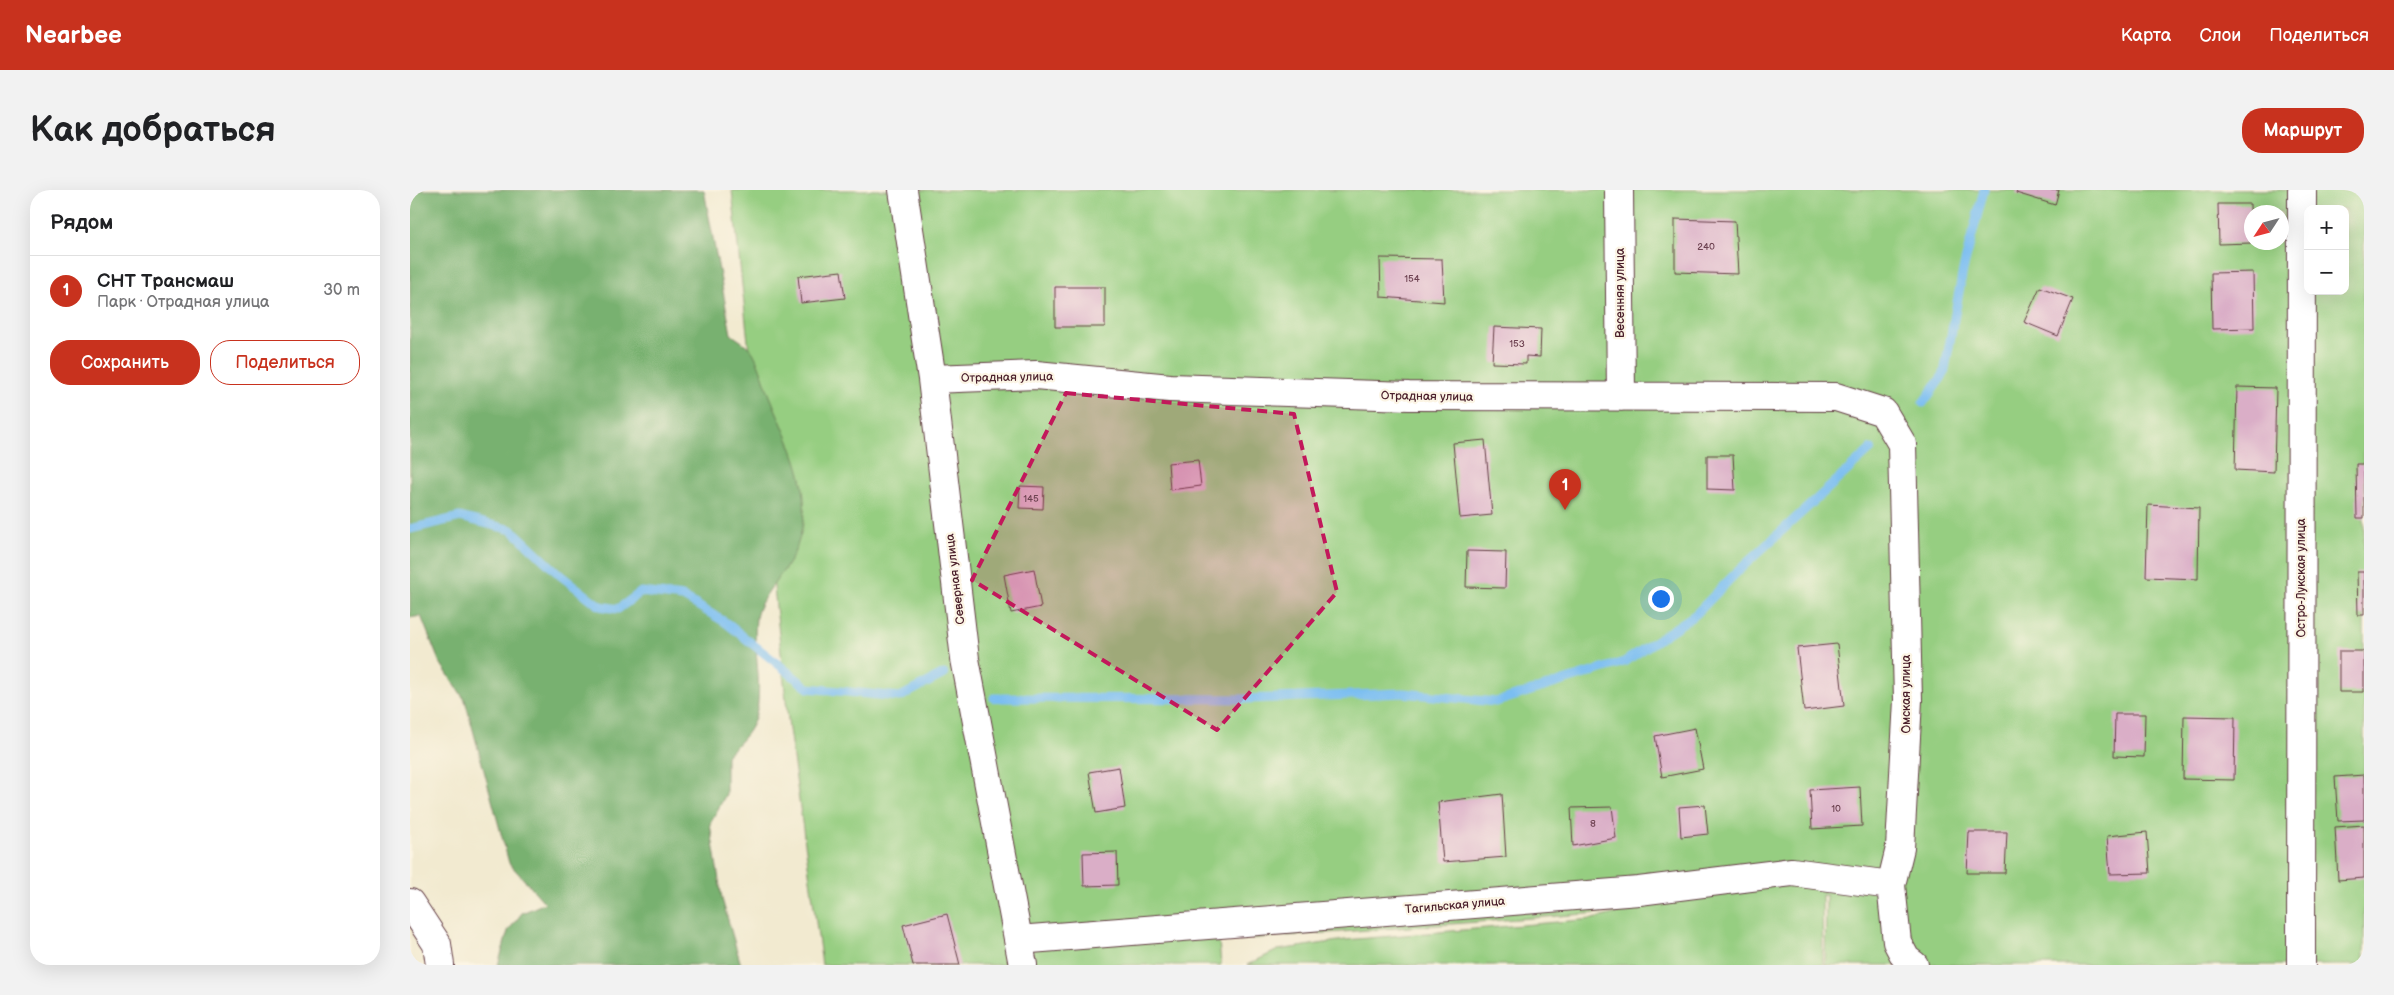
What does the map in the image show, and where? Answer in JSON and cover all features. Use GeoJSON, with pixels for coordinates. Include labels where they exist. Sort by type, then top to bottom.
{"type":"FeatureCollection","features":[{"type":"Feature","properties":{"kind":"street","name":"Северная улица"},"geometry":{"type":"LineString","coordinates":[[903,190],[932,379],[965,659],[1020,953]]}},
{"type":"Feature","properties":{"kind":"street","name":"Весенняя улица"},"geometry":{"type":"LineString","coordinates":[[1620,190],[1621,397]]}},
{"type":"Feature","properties":{"kind":"street","name":"Остро-Лукская улица"},"geometry":{"type":"LineString","coordinates":[[2301,965],[2302,190]]}},
{"type":"Feature","properties":{"kind":"street","name":"Отрадная улица"},"geometry":{"type":"LineString","coordinates":[[932,379],[1036,375],[1170,388],[1409,396],[1836,397],[1883,412],[1902,444]]}},
{"type":"Feature","properties":{"kind":"street","name":"Омская улица"},"geometry":{"type":"LineString","coordinates":[[1902,444],[1908,700],[1900,848],[1891,885],[1903,958]]}},
{"type":"Feature","properties":{"kind":"street","name":"Тагильская улица"},"geometry":{"type":"LineString","coordinates":[[1020,953],[1639,891],[1792,872],[1891,885]]}},
{"type":"Feature","properties":{"kind":"street"},"geometry":{"type":"LineString","coordinates":[[410,903],[437,944],[440,965]]}},
{"type":"Feature","properties":{"kind":"highlighted area"},"geometry":{"type":"Polygon","coordinates":[[[1066,393],[1294,414],[1337,592],[1217,730],[972,580],[1066,393]]]}},
{"type":"Feature","properties":{"kind":"green space"},"geometry":{"type":"Polygon","coordinates":[[[410,190],[704,190],[731,334],[750,348],[754,354],[793,453],[803,490],[804,510],[802,530],[795,551],[758,611],[755,632],[759,689],[756,715],[749,731],[726,756],[726,794],[710,824],[722,899],[741,965],[498,965],[508,931],[522,913],[545,903],[509,863],[465,700],[439,661],[421,616],[410,618],[410,190]]]}},
{"type":"Feature","properties":{"kind":"green space"},"geometry":{"type":"Polygon","coordinates":[[[732,190],[2364,190],[2364,965],[1825,965],[1826,895],[1822,895],[1823,965],[1247,965],[1278,950],[1345,940],[1593,919],[1626,911],[1219,941],[1221,965],[822,965],[789,729],[732,190]]]}},
{"type":"Feature","properties":{"kind":"building"},"geometry":{"type":"Polygon","coordinates":[[[2017,190],[2059,190],[2055,205],[2016,193],[2017,190]]]}},
{"type":"Feature","properties":{"kind":"building"},"geometry":{"type":"Polygon","coordinates":[[[2218,204],[2250,204],[2244,205],[2244,243],[2219,244],[2218,204]]]}},
{"type":"Feature","properties":{"kind":"building"},"geometry":{"type":"Polygon","coordinates":[[[1675,219],[1735,221],[1738,274],[1675,272],[1675,219]]]}},
{"type":"Feature","properties":{"kind":"building"},"geometry":{"type":"Polygon","coordinates":[[[1380,258],[1442,259],[1444,302],[1381,297],[1380,258]]]}},
{"type":"Feature","properties":{"kind":"building"},"geometry":{"type":"Polygon","coordinates":[[[841,271],[845,298],[801,303],[798,276],[841,271]]]}},
{"type":"Feature","properties":{"kind":"building"},"geometry":{"type":"Polygon","coordinates":[[[2253,272],[2254,328],[2212,329],[2211,273],[2253,272]]]}},
{"type":"Feature","properties":{"kind":"building"},"geometry":{"type":"Polygon","coordinates":[[[1055,287],[1105,287],[1105,327],[1055,327],[1055,287]]]}},
{"type":"Feature","properties":{"kind":"building"},"geometry":{"type":"Polygon","coordinates":[[[2040,287],[2073,299],[2058,336],[2024,322],[2040,287]]]}},
{"type":"Feature","properties":{"kind":"building"},"geometry":{"type":"Polygon","coordinates":[[[1494,327],[1541,329],[1540,357],[1526,356],[1526,364],[1492,363],[1494,327]]]}},
{"type":"Feature","properties":{"kind":"building"},"geometry":{"type":"Polygon","coordinates":[[[2237,387],[2276,388],[2274,472],[2235,470],[2237,387]]]}},
{"type":"Feature","properties":{"kind":"building"},"geometry":{"type":"Polygon","coordinates":[[[1485,440],[1492,515],[1460,518],[1453,443],[1485,440]]]}},
{"type":"Feature","properties":{"kind":"building"},"geometry":{"type":"Polygon","coordinates":[[[1707,455],[1733,455],[1735,490],[1707,489],[1707,455]]]}},
{"type":"Feature","properties":{"kind":"building"},"geometry":{"type":"Polygon","coordinates":[[[1198,460],[1201,486],[1170,490],[1168,463],[1198,460]]]}},
{"type":"Feature","properties":{"kind":"building"},"geometry":{"type":"Polygon","coordinates":[[[2356,464],[2364,464],[2364,518],[2357,518],[2356,464]]]}},
{"type":"Feature","properties":{"kind":"building"},"geometry":{"type":"Polygon","coordinates":[[[1020,486],[1044,487],[1043,509],[1019,508],[1020,486]]]}},
{"type":"Feature","properties":{"kind":"building"},"geometry":{"type":"Polygon","coordinates":[[[2148,505],[2199,508],[2198,579],[2146,577],[2148,505]]]}},
{"type":"Feature","properties":{"kind":"building"},"geometry":{"type":"Polygon","coordinates":[[[1467,551],[1506,552],[1505,588],[1466,587],[1467,551]]]}},
{"type":"Feature","properties":{"kind":"building"},"geometry":{"type":"Polygon","coordinates":[[[1034,569],[1041,607],[1011,613],[1004,575],[1034,569]]]}},
{"type":"Feature","properties":{"kind":"building"},"geometry":{"type":"Polygon","coordinates":[[[2357,572],[2364,572],[2364,615],[2358,615],[2357,572]]]}},
{"type":"Feature","properties":{"kind":"building"},"geometry":{"type":"Polygon","coordinates":[[[1837,644],[1844,706],[1804,711],[1797,648],[1837,644]]]}},
{"type":"Feature","properties":{"kind":"building"},"geometry":{"type":"Polygon","coordinates":[[[2339,651],[2364,651],[2364,692],[2339,692],[2339,651]]]}},
{"type":"Feature","properties":{"kind":"building"},"geometry":{"type":"Polygon","coordinates":[[[2115,714],[2145,714],[2144,757],[2114,756],[2115,714]]]}},
{"type":"Feature","properties":{"kind":"building"},"geometry":{"type":"Polygon","coordinates":[[[2184,716],[2235,717],[2234,780],[2183,779],[2184,716]]]}},
{"type":"Feature","properties":{"kind":"building"},"geometry":{"type":"Polygon","coordinates":[[[1695,728],[1703,769],[1662,777],[1655,736],[1695,728]]]}},
{"type":"Feature","properties":{"kind":"building"},"geometry":{"type":"Polygon","coordinates":[[[1119,767],[1125,808],[1096,813],[1089,772],[1119,767]]]}},
{"type":"Feature","properties":{"kind":"building"},"geometry":{"type":"Polygon","coordinates":[[[2364,775],[2364,820],[2338,821],[2335,777],[2364,775]]]}},
{"type":"Feature","properties":{"kind":"building"},"geometry":{"type":"Polygon","coordinates":[[[1860,787],[1862,826],[1812,829],[1810,790],[1860,787]]]}},
{"type":"Feature","properties":{"kind":"building"},"geometry":{"type":"Polygon","coordinates":[[[1502,794],[1506,857],[1443,862],[1438,802],[1502,794]]]}},
{"type":"Feature","properties":{"kind":"building"},"geometry":{"type":"Polygon","coordinates":[[[1705,805],[1708,834],[1681,837],[1679,807],[1705,805]]]}},
{"type":"Feature","properties":{"kind":"building"},"geometry":{"type":"Polygon","coordinates":[[[1612,807],[1616,838],[1573,846],[1571,808],[1612,807]]]}},
{"type":"Feature","properties":{"kind":"building"},"geometry":{"type":"Polygon","coordinates":[[[2364,825],[2364,878],[2338,880],[2335,827],[2364,825]]]}},
{"type":"Feature","properties":{"kind":"building"},"geometry":{"type":"Polygon","coordinates":[[[1969,832],[2007,832],[2005,873],[1967,873],[1969,832]]]}},
{"type":"Feature","properties":{"kind":"building"},"geometry":{"type":"Polygon","coordinates":[[[2147,832],[2150,873],[2110,874],[2107,836],[2147,832]]]}},
{"type":"Feature","properties":{"kind":"building"},"geometry":{"type":"Polygon","coordinates":[[[1117,852],[1118,885],[1084,886],[1083,853],[1117,852]]]}},
{"type":"Feature","properties":{"kind":"building"},"geometry":{"type":"Polygon","coordinates":[[[947,914],[960,965],[913,965],[903,925],[947,914]]]}},
{"type":"Feature","properties":{"kind":"waterway"},"geometry":{"type":"LineString","coordinates":[[1923,403],[1944,374],[1963,270],[1984,190]]}},
{"type":"Feature","properties":{"kind":"waterway"},"geometry":{"type":"LineString","coordinates":[[994,698],[1247,699],[1403,693],[1496,702],[1624,662],[1696,614],[1737,572],[1871,449]]}},
{"type":"Feature","properties":{"kind":"waterway"},"geometry":{"type":"LineString","coordinates":[[410,529],[460,517],[512,530],[560,575],[600,606],[618,609],[641,592],[683,597],[725,622],[808,688],[900,697],[944,674]]}},
{"type":"Feature","properties":{"kind":"place","name":"СНТ Трансмаш"},"geometry":{"type":"Point","coordinates":[1565,510]}}]}
